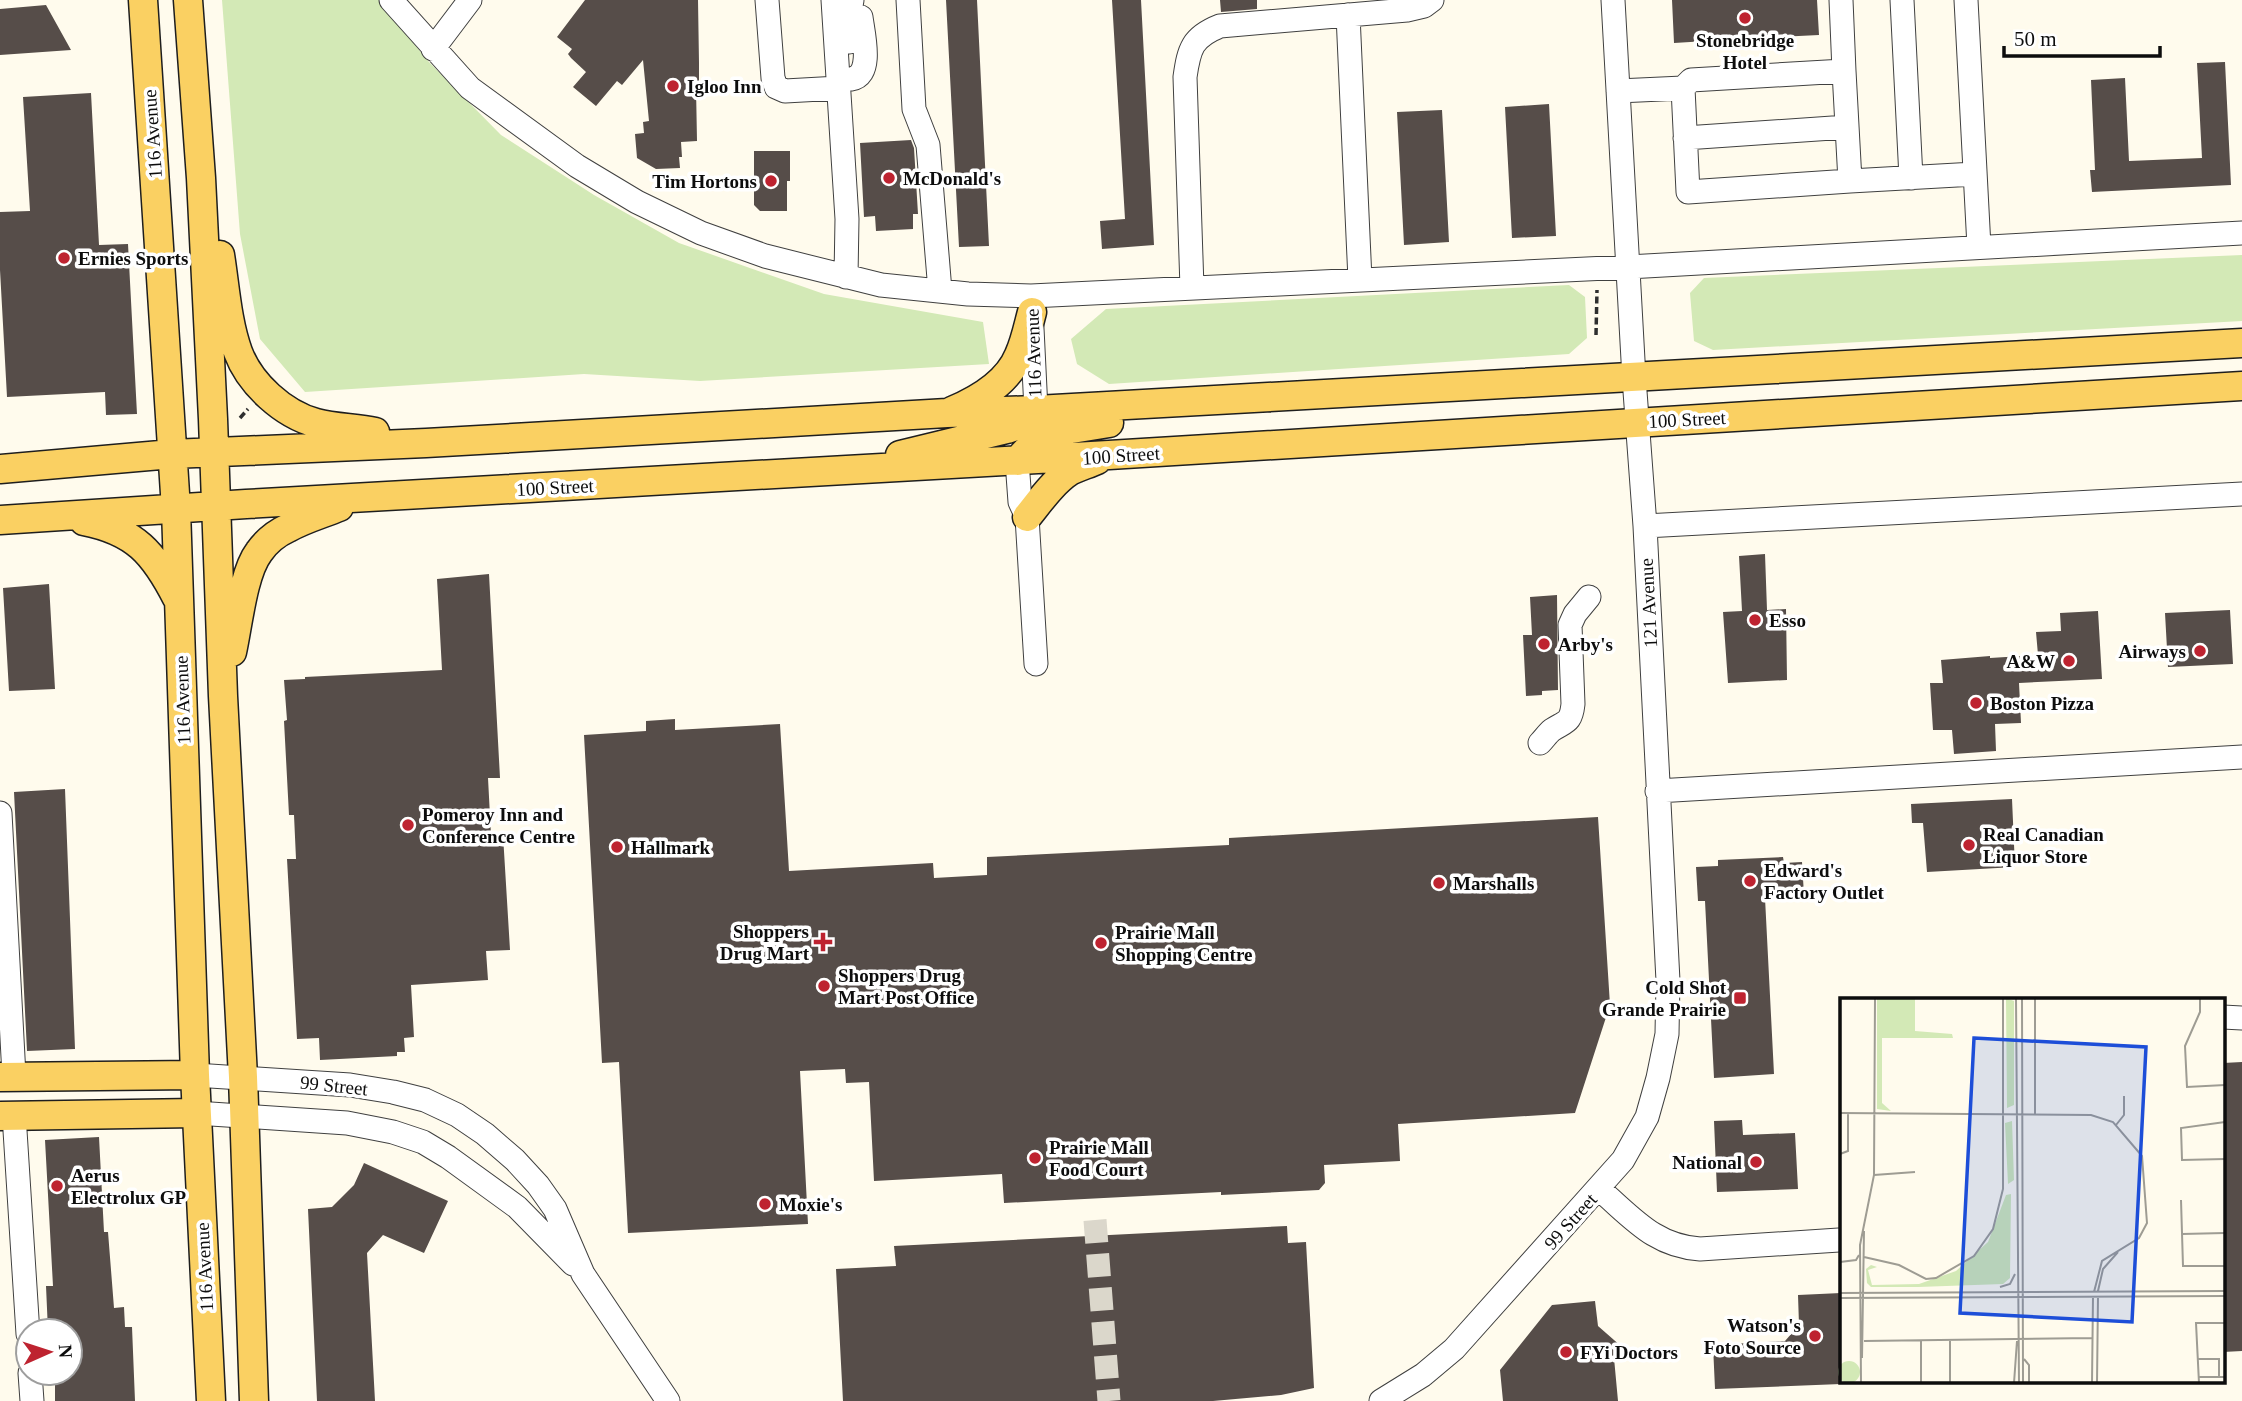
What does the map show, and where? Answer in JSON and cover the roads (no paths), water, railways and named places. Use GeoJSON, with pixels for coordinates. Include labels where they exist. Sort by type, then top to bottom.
{"type":"FeatureCollection","features":[{"type":"Feature","properties":{"kind":"main road","name":"116 Avenue"},"geometry":{"type":"LineString","coordinates":[[143,0],[176,509],[195,1075],[211,1401]]}},
{"type":"Feature","properties":{"kind":"main road"},"geometry":{"type":"LineString","coordinates":[[188,0],[201,178],[214,452],[223,696],[243,1077],[254,1401]]}},
{"type":"Feature","properties":{"kind":"main road"},"geometry":{"type":"LineString","coordinates":[[201,178],[217,239],[238,352],[263,391],[298,416],[315,423],[426,443]]}},
{"type":"Feature","properties":{"kind":"main road"},"geometry":{"type":"LineString","coordinates":[[947,413],[978,397],[1012,369],[1019,356],[1031,304]]}},
{"type":"Feature","properties":{"kind":"main road"},"geometry":{"type":"LineString","coordinates":[[0,469],[172,454],[426,443],[947,413],[1036,411],[2242,342]]}},
{"type":"Feature","properties":{"kind":"main road","name":"100 Street"},"geometry":{"type":"LineString","coordinates":[[0,520],[2242,386]]}},
{"type":"Feature","properties":{"kind":"main road"},"geometry":{"type":"LineString","coordinates":[[1017,461],[1047,433],[1239,399]]}},
{"type":"Feature","properties":{"kind":"main road"},"geometry":{"type":"LineString","coordinates":[[836,471],[1007,429],[1018,425],[1036,411]]}},
{"type":"Feature","properties":{"kind":"main road"},"geometry":{"type":"LineString","coordinates":[[1027,517],[1041,499],[1071,471],[1109,455]]}},
{"type":"Feature","properties":{"kind":"main road"},"geometry":{"type":"LineString","coordinates":[[223,696],[248,578],[259,551],[271,538],[288,528],[358,499]]}},
{"type":"Feature","properties":{"kind":"main road"},"geometry":{"type":"LineString","coordinates":[[57,516],[95,523],[124,533],[145,549],[162,569],[179,601]]}},
{"type":"Feature","properties":{"kind":"main road","name":"99 Street"},"geometry":{"type":"LineString","coordinates":[[7,1076],[195,1075]]}},
{"type":"Feature","properties":{"kind":"main road","name":"99 Street"},"geometry":{"type":"LineString","coordinates":[[7,1115],[197,1113]]}},
{"type":"Feature","properties":{"kind":"street"},"geometry":{"type":"LineString","coordinates":[[391,0],[470,88],[577,166],[637,202],[701,233],[765,256],[881,285],[1031,304],[1192,288],[2242,233]]}},
{"type":"Feature","properties":{"kind":"street"},"geometry":{"type":"LineString","coordinates":[[433,49],[470,0]]}},
{"type":"Feature","properties":{"kind":"street"},"geometry":{"type":"LineString","coordinates":[[767,0],[772,78],[776,87],[785,91],[845,83],[863,73],[865,65],[858,0]]}},
{"type":"Feature","properties":{"kind":"street"},"geometry":{"type":"LineString","coordinates":[[833,0],[845,83]]}},
{"type":"Feature","properties":{"kind":"street"},"geometry":{"type":"LineString","coordinates":[[846,277],[845,83],[852,0]]}},
{"type":"Feature","properties":{"kind":"street"},"geometry":{"type":"LineString","coordinates":[[908,0],[914,109],[928,145],[940,291]]}},
{"type":"Feature","properties":{"kind":"street"},"geometry":{"type":"LineString","coordinates":[[1192,288],[1185,77],[1192,46],[1208,31],[1220,26],[1407,10],[1424,6],[1432,0]]}},
{"type":"Feature","properties":{"kind":"street","name":"121 Avenue"},"geometry":{"type":"LineString","coordinates":[[1599,1189],[1623,1160],[1647,1117],[1667,1034],[1668,981],[1613,0]]}},
{"type":"Feature","properties":{"kind":"street"},"geometry":{"type":"LineString","coordinates":[[1841,0],[1850,181]]}},
{"type":"Feature","properties":{"kind":"street"},"geometry":{"type":"LineString","coordinates":[[1902,0],[1911,178]]}},
{"type":"Feature","properties":{"kind":"street"},"geometry":{"type":"LineString","coordinates":[[1966,0],[1979,247]]}},
{"type":"Feature","properties":{"kind":"street"},"geometry":{"type":"LineString","coordinates":[[1348,15],[1360,280]]}},
{"type":"Feature","properties":{"kind":"street"},"geometry":{"type":"LineString","coordinates":[[1844,71],[1691,80],[1683,89],[1688,192],[1975,174]]}},
{"type":"Feature","properties":{"kind":"street"},"geometry":{"type":"LineString","coordinates":[[1618,92],[1683,89]]}},
{"type":"Feature","properties":{"kind":"street"},"geometry":{"type":"LineString","coordinates":[[1685,138],[1847,127]]}},
{"type":"Feature","properties":{"kind":"street","name":"116 Avenue"},"geometry":{"type":"LineString","coordinates":[[1031,304],[1036,411]]}},
{"type":"Feature","properties":{"kind":"street"},"geometry":{"type":"LineString","coordinates":[[1017,461],[1020,502],[1027,517],[1036,664]]}},
{"type":"Feature","properties":{"kind":"street"},"geometry":{"type":"LineString","coordinates":[[1644,526],[2242,494]]}},
{"type":"Feature","properties":{"kind":"street"},"geometry":{"type":"LineString","coordinates":[[1540,743],[1550,731],[1564,724],[1572,716],[1570,625],[1588,597]]}},
{"type":"Feature","properties":{"kind":"street"},"geometry":{"type":"LineString","coordinates":[[1657,792],[2242,757]]}},
{"type":"Feature","properties":{"kind":"street"},"geometry":{"type":"LineString","coordinates":[[0,813],[7,1076]]}},
{"type":"Feature","properties":{"kind":"street"},"geometry":{"type":"LineString","coordinates":[[2224,1017],[2242,1018]]}},
{"type":"Feature","properties":{"kind":"street","name":"99 Street"},"geometry":{"type":"LineString","coordinates":[[195,1075],[350,1085],[393,1092],[425,1100],[457,1115],[485,1134],[538,1185],[555,1209],[583,1274],[668,1401]]}},
{"type":"Feature","properties":{"kind":"street","name":"99 Street"},"geometry":{"type":"LineString","coordinates":[[197,1113],[347,1123],[393,1132],[422,1143],[448,1157],[517,1207],[583,1274]]}},
{"type":"Feature","properties":{"kind":"street"},"geometry":{"type":"LineString","coordinates":[[7,1115],[26,1317]]}},
{"type":"Feature","properties":{"kind":"street","name":"99 Street"},"geometry":{"type":"LineString","coordinates":[[1381,1401],[1423,1375],[1454,1349],[1599,1189],[1653,1235],[1671,1245],[1685,1248],[1839,1240]]}},
{"type":"Feature","properties":{"kind":"tunnel"},"geometry":{"type":"LineString","coordinates":[[1095,1220],[1109,1401]]}},
{"type":"Feature","properties":{"kind":"place","name":"Stonebridge Hotel"},"geometry":{"type":"Point","coordinates":[1745,18]}},
{"type":"Feature","properties":{"kind":"place","name":"Igloo Inn"},"geometry":{"type":"Point","coordinates":[673,86]}},
{"type":"Feature","properties":{"kind":"place","name":"McDonald's"},"geometry":{"type":"Point","coordinates":[889,178]}},
{"type":"Feature","properties":{"kind":"place","name":"Tim Hortons"},"geometry":{"type":"Point","coordinates":[771,181]}},
{"type":"Feature","properties":{"kind":"place","name":"Ernies Sports"},"geometry":{"type":"Point","coordinates":[64,258]}},
{"type":"Feature","properties":{"kind":"place","name":"Esso"},"geometry":{"type":"Point","coordinates":[1755,620]}},
{"type":"Feature","properties":{"kind":"place","name":"Arby's"},"geometry":{"type":"Point","coordinates":[1544,644]}},
{"type":"Feature","properties":{"kind":"place","name":"Airways"},"geometry":{"type":"Point","coordinates":[2200,651]}},
{"type":"Feature","properties":{"kind":"place","name":"A&W"},"geometry":{"type":"Point","coordinates":[2069,661]}},
{"type":"Feature","properties":{"kind":"place","name":"Boston Pizza"},"geometry":{"type":"Point","coordinates":[1976,703]}},
{"type":"Feature","properties":{"kind":"place","name":"Pomeroy Inn and Conference Centre"},"geometry":{"type":"Point","coordinates":[408,825]}},
{"type":"Feature","properties":{"kind":"place","name":"Real Canadian Liquor Store"},"geometry":{"type":"Point","coordinates":[1969,845]}},
{"type":"Feature","properties":{"kind":"place","name":"Hallmark"},"geometry":{"type":"Point","coordinates":[617,847]}},
{"type":"Feature","properties":{"kind":"place","name":"Edward's Factory Outlet"},"geometry":{"type":"Point","coordinates":[1750,881]}},
{"type":"Feature","properties":{"kind":"place","name":"Marshalls"},"geometry":{"type":"Point","coordinates":[1439,883]}},
{"type":"Feature","properties":{"kind":"place","name":"Shoppers Drug Mart"},"geometry":{"type":"Point","coordinates":[823,942]}},
{"type":"Feature","properties":{"kind":"place","name":"Prairie Mall Shopping Centre"},"geometry":{"type":"Point","coordinates":[1101,943]}},
{"type":"Feature","properties":{"kind":"place","name":"Shoppers Drug Mart Post Office"},"geometry":{"type":"Point","coordinates":[824,986]}},
{"type":"Feature","properties":{"kind":"place","name":"Cold Shot Grande Prairie"},"geometry":{"type":"Point","coordinates":[1740,998]}},
{"type":"Feature","properties":{"kind":"place","name":"Prairie Mall Food Court"},"geometry":{"type":"Point","coordinates":[1035,1158]}},
{"type":"Feature","properties":{"kind":"place","name":"National"},"geometry":{"type":"Point","coordinates":[1756,1162]}},
{"type":"Feature","properties":{"kind":"place","name":"Aerus Electrolux GP"},"geometry":{"type":"Point","coordinates":[57,1186]}},
{"type":"Feature","properties":{"kind":"place","name":"Moxie's"},"geometry":{"type":"Point","coordinates":[765,1204]}},
{"type":"Feature","properties":{"kind":"place","name":"Watson's Foto Source"},"geometry":{"type":"Point","coordinates":[1815,1336]}},
{"type":"Feature","properties":{"kind":"place","name":"FYi Doctors"},"geometry":{"type":"Point","coordinates":[1566,1352]}}]}
